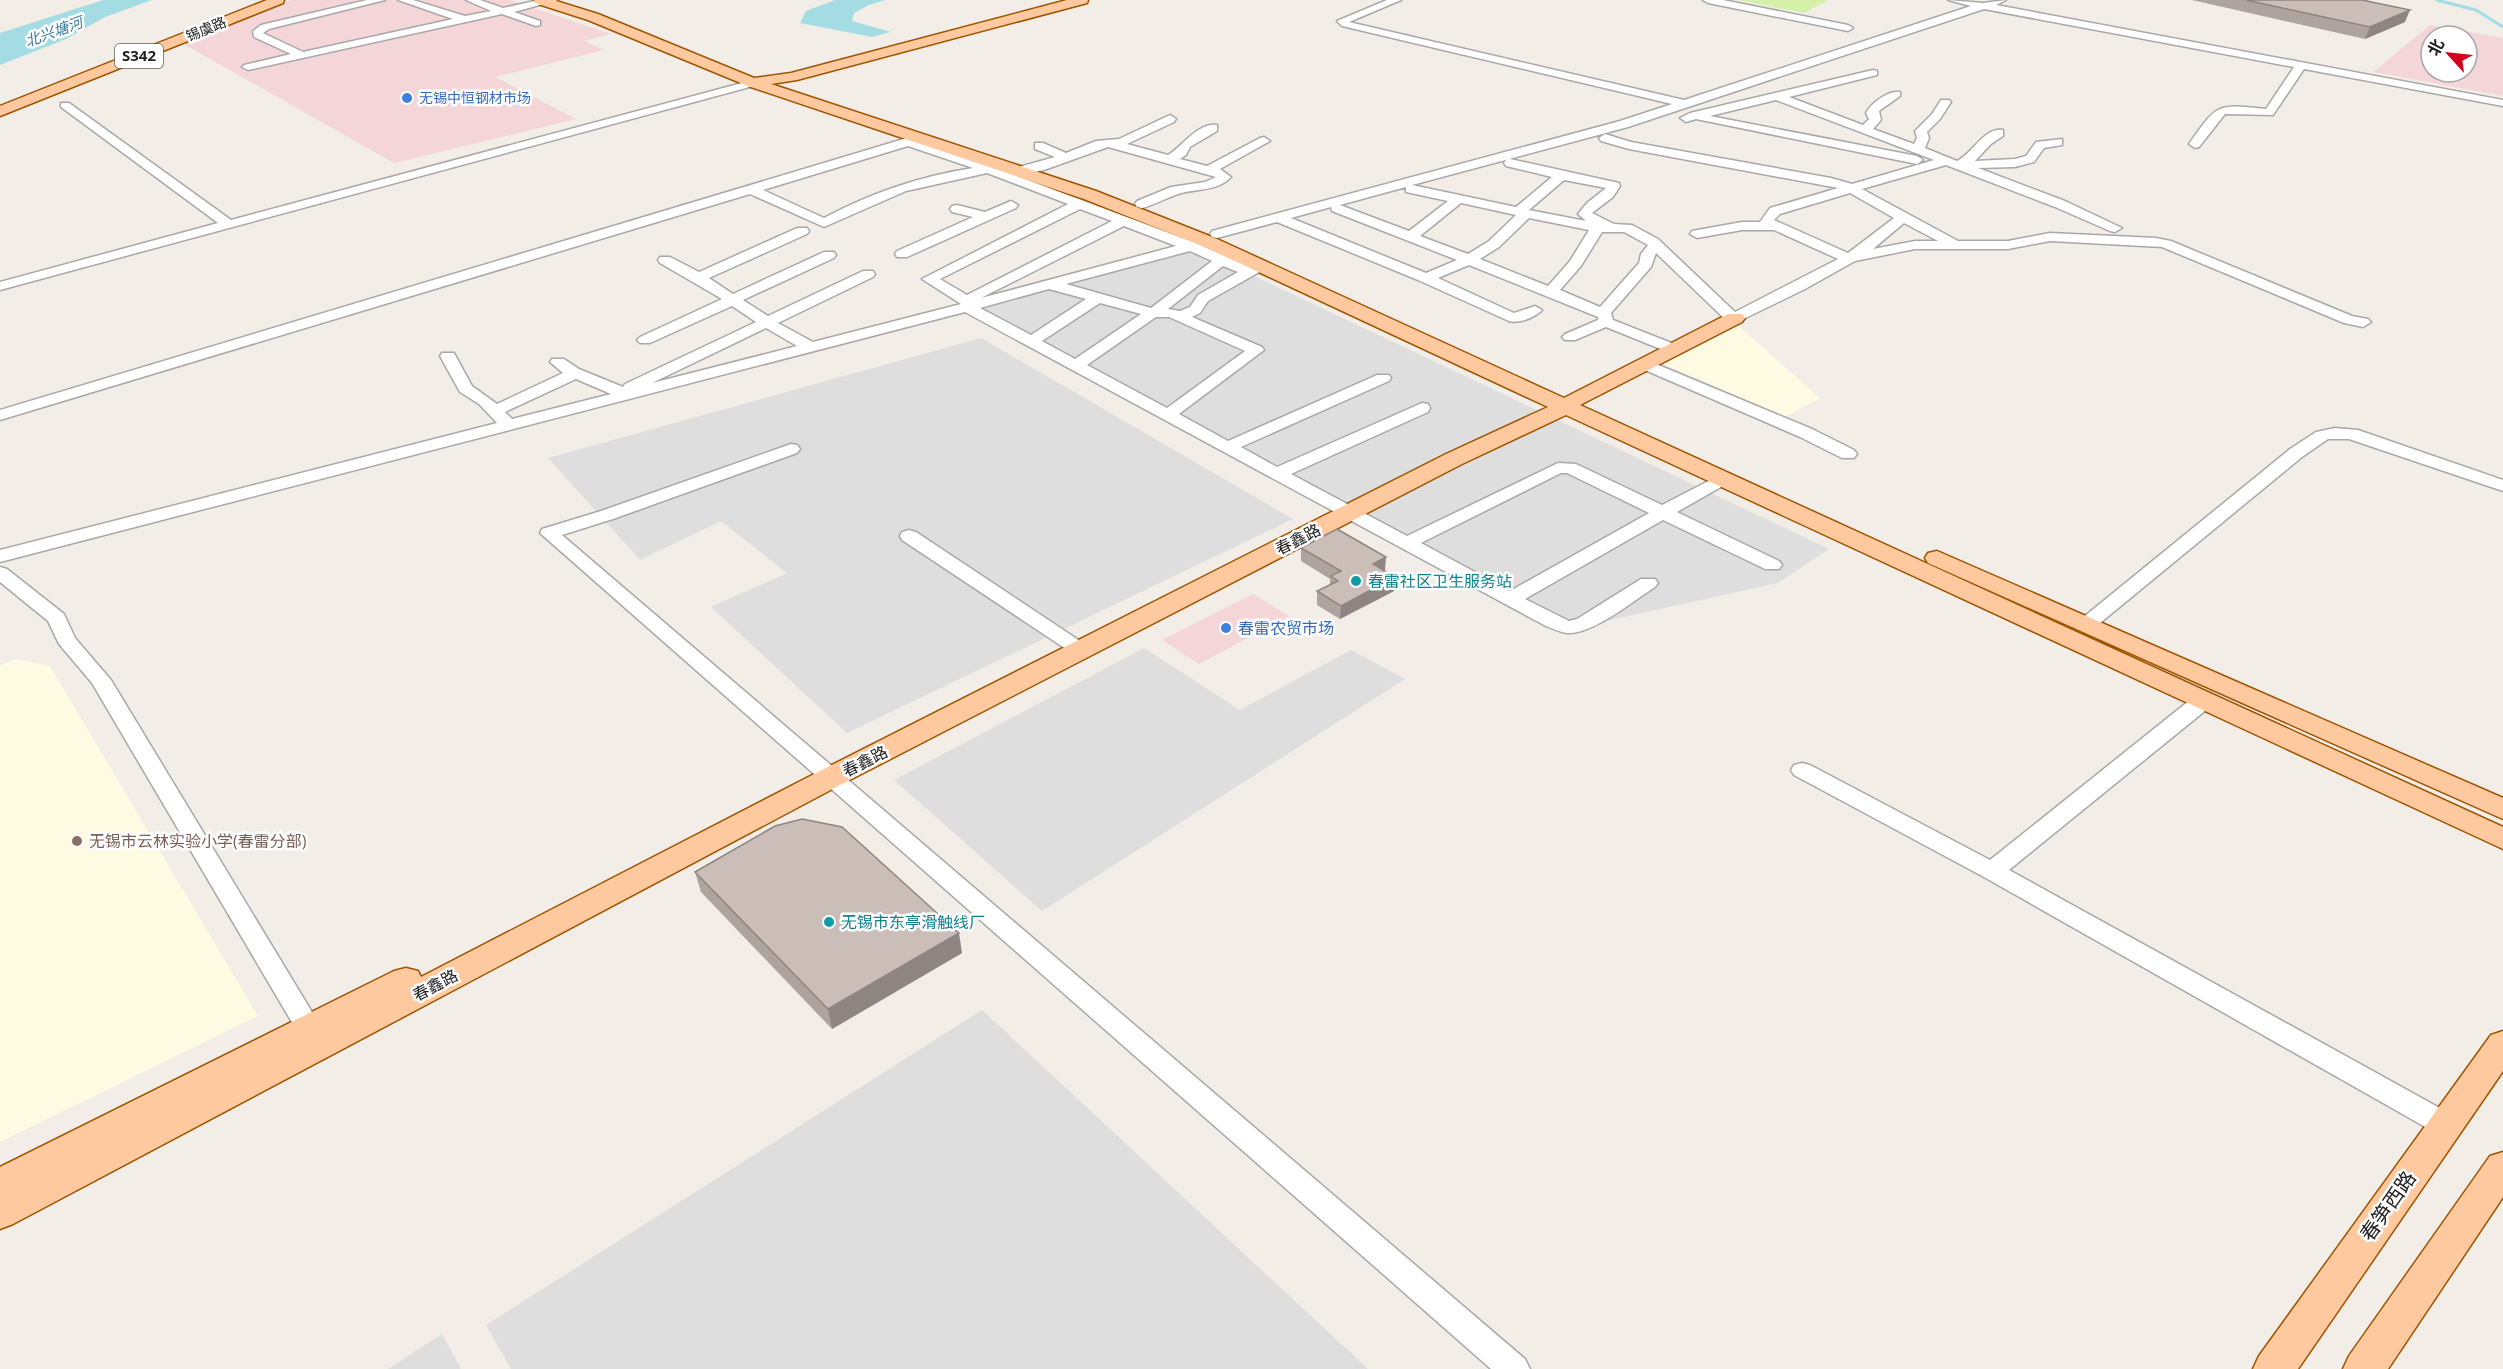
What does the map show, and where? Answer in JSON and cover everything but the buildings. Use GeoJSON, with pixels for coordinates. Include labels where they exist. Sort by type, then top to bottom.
{"type":"FeatureCollection","features":[{"type":"Feature","properties":{"kind":"main road","name":"锡虞路"},"geometry":{"type":"LineString","coordinates":[[0,100],[254,0]]}},
{"type":"Feature","properties":{"kind":"main road","name":"锡虞路"},"geometry":{"type":"LineString","coordinates":[[0,111],[278,0]]}},
{"type":"Feature","properties":{"kind":"main road"},"geometry":{"type":"LineString","coordinates":[[550,0],[593,17],[1030,162],[1217,234],[1722,479],[2503,839]]}},
{"type":"Feature","properties":{"kind":"main road"},"geometry":{"type":"LineString","coordinates":[[550,0],[667,32]]}},
{"type":"Feature","properties":{"kind":"main road"},"geometry":{"type":"LineString","coordinates":[[772,75],[1052,0]]}},
{"type":"Feature","properties":{"kind":"main road"},"geometry":{"type":"LineString","coordinates":[[772,75],[1082,0]]}},
{"type":"Feature","properties":{"kind":"main road"},"geometry":{"type":"LineString","coordinates":[[772,75],[914,140],[1030,162],[1090,195],[1210,243],[1256,270],[2086,624],[2503,809]]}},
{"type":"Feature","properties":{"kind":"main road","name":"春鑫路"},"geometry":{"type":"LineString","coordinates":[[0,1185],[1077,648],[1344,509],[1454,459],[1740,316]]}},
{"type":"Feature","properties":{"kind":"main road","name":"春鑫路"},"geometry":{"type":"LineString","coordinates":[[0,1212],[825,774]]}},
{"type":"Feature","properties":{"kind":"main road","name":"春笋西路"},"geometry":{"type":"LineString","coordinates":[[2274,1369],[2503,1044]]}},
{"type":"Feature","properties":{"kind":"main road"},"geometry":{"type":"LineString","coordinates":[[2364,1369],[2503,1167]]}},
{"type":"Feature","properties":{"kind":"street"},"geometry":{"type":"LineString","coordinates":[[301,55],[258,35],[258,31],[265,27],[380,0]]}},
{"type":"Feature","properties":{"kind":"street"},"geometry":{"type":"LineString","coordinates":[[403,0],[465,19]]}},
{"type":"Feature","properties":{"kind":"street"},"geometry":{"type":"LineString","coordinates":[[471,0],[536,23]]}},
{"type":"Feature","properties":{"kind":"street"},"geometry":{"type":"LineString","coordinates":[[248,67],[550,0]]}},
{"type":"Feature","properties":{"kind":"street"},"geometry":{"type":"LineString","coordinates":[[1396,0],[1342,21],[1346,24],[1686,104]]}},
{"type":"Feature","properties":{"kind":"street"},"geometry":{"type":"LineString","coordinates":[[1708,0],[1848,28]]}},
{"type":"Feature","properties":{"kind":"street"},"geometry":{"type":"LineString","coordinates":[[1953,0],[2503,103]]}},
{"type":"Feature","properties":{"kind":"street"},"geometry":{"type":"LineString","coordinates":[[1285,220],[1624,124],[2001,0]]}},
{"type":"Feature","properties":{"kind":"street"},"geometry":{"type":"LineString","coordinates":[[2195,144],[2221,111],[2232,109],[2269,113],[2301,65]]}},
{"type":"Feature","properties":{"kind":"street"},"geometry":{"type":"LineString","coordinates":[[1217,234],[1337,208],[1694,115],[1873,73]]}},
{"type":"Feature","properties":{"kind":"street"},"geometry":{"type":"LineString","coordinates":[[0,286],[772,75]]}},
{"type":"Feature","properties":{"kind":"street"},"geometry":{"type":"LineString","coordinates":[[1865,129],[1875,120],[1872,113],[1874,110],[1896,94]]}},
{"type":"Feature","properties":{"kind":"street"},"geometry":{"type":"LineString","coordinates":[[1776,96],[1865,129],[1946,163],[2060,204],[2115,228]]}},
{"type":"Feature","properties":{"kind":"street"},"geometry":{"type":"LineString","coordinates":[[1918,150],[1923,138],[1921,131],[1936,116],[1945,102]]}},
{"type":"Feature","properties":{"kind":"street"},"geometry":{"type":"LineString","coordinates":[[65,105],[228,224]]}},
{"type":"Feature","properties":{"kind":"street"},"geometry":{"type":"LineString","coordinates":[[1664,111],[1946,163],[2016,164],[2030,159],[2040,145],[2058,142]]}},
{"type":"Feature","properties":{"kind":"street"},"geometry":{"type":"LineString","coordinates":[[751,189],[824,223],[854,207],[914,183],[922,183],[946,175],[1065,157],[1107,143],[1122,142],[1170,119]]}},
{"type":"Feature","properties":{"kind":"street"},"geometry":{"type":"LineString","coordinates":[[1169,160],[1182,152],[1185,145],[1213,128]]}},
{"type":"Feature","properties":{"kind":"street"},"geometry":{"type":"LineString","coordinates":[[1999,133],[1988,139],[1971,160],[1946,163],[1850,188],[1775,211],[1766,221],[1847,258],[1915,245],[1955,243],[2008,245],[2050,237],[2156,242],[2166,244],[2349,320],[2363,322]]}},
{"type":"Feature","properties":{"kind":"street"},"geometry":{"type":"LineString","coordinates":[[1030,162],[1096,134],[1133,136]]}},
{"type":"Feature","properties":{"kind":"street"},"geometry":{"type":"LineString","coordinates":[[1605,138],[1629,145],[1831,182],[1850,188],[1955,243]]}},
{"type":"Feature","properties":{"kind":"street"},"geometry":{"type":"LineString","coordinates":[[0,415],[914,140],[990,170]]}},
{"type":"Feature","properties":{"kind":"street"},"geometry":{"type":"LineString","coordinates":[[1209,170],[1264,141]]}},
{"type":"Feature","properties":{"kind":"street"},"geometry":{"type":"LineString","coordinates":[[1107,143],[1209,170],[1226,177],[1208,185],[1176,190],[1142,204]]}},
{"type":"Feature","properties":{"kind":"street"},"geometry":{"type":"LineString","coordinates":[[1030,162],[1065,157]]}},
{"type":"Feature","properties":{"kind":"street"},"geometry":{"type":"LineString","coordinates":[[1030,162],[1079,204],[1222,260],[1256,270]]}},
{"type":"Feature","properties":{"kind":"street"},"geometry":{"type":"LineString","coordinates":[[1510,163],[1614,186],[1610,193],[1600,198],[1585,214],[1591,219],[1616,227]]}},
{"type":"Feature","properties":{"kind":"street"},"geometry":{"type":"LineString","coordinates":[[1426,278],[1469,260],[1494,244],[1550,184],[1562,176]]}},
{"type":"Feature","properties":{"kind":"street"},"geometry":{"type":"LineString","coordinates":[[1411,189],[1598,228],[1627,228],[1655,244],[1740,316],[1847,258],[1893,228],[1903,217]]}},
{"type":"Feature","properties":{"kind":"street"},"geometry":{"type":"LineString","coordinates":[[1410,237],[1458,199]]}},
{"type":"Feature","properties":{"kind":"street"},"geometry":{"type":"LineString","coordinates":[[1079,204],[929,279],[1031,342],[1551,621],[1568,627],[1584,623],[1648,583]]}},
{"type":"Feature","properties":{"kind":"street"},"geometry":{"type":"LineString","coordinates":[[902,254],[1011,205]]}},
{"type":"Feature","properties":{"kind":"street"},"geometry":{"type":"LineString","coordinates":[[1337,208],[1550,292],[1673,349]]}},
{"type":"Feature","properties":{"kind":"street"},"geometry":{"type":"LineString","coordinates":[[957,209],[985,216]]}},
{"type":"Feature","properties":{"kind":"street"},"geometry":{"type":"LineString","coordinates":[[1285,220],[1426,278],[1514,318],[1535,310]]}},
{"type":"Feature","properties":{"kind":"street"},"geometry":{"type":"LineString","coordinates":[[969,304],[1124,221]]}},
{"type":"Feature","properties":{"kind":"street"},"geometry":{"type":"LineString","coordinates":[[971,222],[1015,235]]}},
{"type":"Feature","properties":{"kind":"street"},"geometry":{"type":"LineString","coordinates":[[1697,234],[1742,226],[1774,226]]}},
{"type":"Feature","properties":{"kind":"street"},"geometry":{"type":"LineString","coordinates":[[1550,292],[1575,263],[1598,228]]}},
{"type":"Feature","properties":{"kind":"street"},"geometry":{"type":"LineString","coordinates":[[700,277],[802,231]]}},
{"type":"Feature","properties":{"kind":"street"},"geometry":{"type":"LineString","coordinates":[[1105,270],[1163,236]]}},
{"type":"Feature","properties":{"kind":"street"},"geometry":{"type":"LineString","coordinates":[[1341,243],[1364,236]]}},
{"type":"Feature","properties":{"kind":"street"},"geometry":{"type":"LineString","coordinates":[[1382,260],[1425,243]]}},
{"type":"Feature","properties":{"kind":"street"},"geometry":{"type":"LineString","coordinates":[[1569,337],[1604,318],[1646,264],[1648,254],[1655,244]]}},
{"type":"Feature","properties":{"kind":"street"},"geometry":{"type":"LineString","coordinates":[[0,556],[942,314],[969,304],[1052,285],[1191,246]]}},
{"type":"Feature","properties":{"kind":"street"},"geometry":{"type":"LineString","coordinates":[[645,340],[829,255]]}},
{"type":"Feature","properties":{"kind":"street"},"geometry":{"type":"LineString","coordinates":[[665,260],[700,277],[782,333],[811,347]]}},
{"type":"Feature","properties":{"kind":"street"},"geometry":{"type":"LineString","coordinates":[[1075,366],[1153,313],[1222,260]]}},
{"type":"Feature","properties":{"kind":"street"},"geometry":{"type":"LineString","coordinates":[[1180,317],[1195,310],[1203,298],[1256,270]]}},
{"type":"Feature","properties":{"kind":"street"},"geometry":{"type":"LineString","coordinates":[[626,394],[631,387],[868,274]]}},
{"type":"Feature","properties":{"kind":"street"},"geometry":{"type":"LineString","coordinates":[[1052,285],[1153,313],[1171,314],[1256,350],[1168,414]]}},
{"type":"Feature","properties":{"kind":"street"},"geometry":{"type":"LineString","coordinates":[[1031,342],[1098,298]]}},
{"type":"Feature","properties":{"kind":"street"},"geometry":{"type":"LineString","coordinates":[[448,356],[466,389],[508,425]]}},
{"type":"Feature","properties":{"kind":"street"},"geometry":{"type":"LineString","coordinates":[[558,363],[576,374],[626,394]]}},
{"type":"Feature","properties":{"kind":"street"},"geometry":{"type":"LineString","coordinates":[[1644,364],[1848,454]]}},
{"type":"Feature","properties":{"kind":"street"},"geometry":{"type":"LineString","coordinates":[[494,411],[576,374]]}},
{"type":"Feature","properties":{"kind":"street"},"geometry":{"type":"LineString","coordinates":[[1228,447],[1383,378]]}},
{"type":"Feature","properties":{"kind":"street"},"geometry":{"type":"LineString","coordinates":[[1278,473],[1422,408]]}},
{"type":"Feature","properties":{"kind":"street"},"geometry":{"type":"LineString","coordinates":[[2086,624],[2296,453],[2323,434],[2336,431],[2352,434],[2503,486]]}},
{"type":"Feature","properties":{"kind":"street"},"geometry":{"type":"LineString","coordinates":[[791,449],[607,515],[549,533],[1514,1369]]}},
{"type":"Feature","properties":{"kind":"street"},"geometry":{"type":"LineString","coordinates":[[1407,543],[1558,468],[1570,468],[1772,565]]}},
{"type":"Feature","properties":{"kind":"street"},"geometry":{"type":"LineString","coordinates":[[1510,599],[1722,479]]}},
{"type":"Feature","properties":{"kind":"street"},"geometry":{"type":"LineString","coordinates":[[909,536],[1077,648]]}},
{"type":"Feature","properties":{"kind":"street"},"geometry":{"type":"LineString","coordinates":[[0,573],[57,618],[66,640],[101,680],[309,1029]]}},
{"type":"Feature","properties":{"kind":"street"},"geometry":{"type":"LineString","coordinates":[[1992,872],[2203,700]]}},
{"type":"Feature","properties":{"kind":"street"},"geometry":{"type":"LineString","coordinates":[[1802,770],[1992,872],[2446,1125]]}},
{"type":"Feature","properties":{"kind":"shaded area","name":"无锡中恒钢材市场"},"geometry":{"type":"Polygon","coordinates":[[[291,0],[510,0],[611,34],[584,41],[604,50],[495,77],[576,119],[394,163],[180,42],[291,0]]]}},
{"type":"Feature","properties":{"kind":"shaded area"},"geometry":{"type":"Polygon","coordinates":[[[2419,34],[2419,80],[2373,72],[2419,34]]]}},
{"type":"Feature","properties":{"kind":"shaded area"},"geometry":{"type":"Polygon","coordinates":[[[2479,34],[2503,38],[2503,96],[2438,84],[2479,84],[2479,34]]]}},
{"type":"Feature","properties":{"kind":"shaded area"},"geometry":{"type":"Polygon","coordinates":[[[1193,247],[1829,549],[1778,583],[1560,631],[969,303],[1193,247]]]}},
{"type":"Feature","properties":{"kind":"shaded area"},"geometry":{"type":"Polygon","coordinates":[[[1739,326],[1820,398],[1785,417],[1663,364],[1739,326]]]}},
{"type":"Feature","properties":{"kind":"shaded area"},"geometry":{"type":"Polygon","coordinates":[[[981,338],[1293,519],[847,733],[711,607],[787,573],[721,521],[640,560],[548,458],[981,338]]]}},
{"type":"Feature","properties":{"kind":"shaded area","name":"春雷农贸市场"},"geometry":{"type":"Polygon","coordinates":[[[1253,594],[1289,616],[1199,664],[1162,640],[1253,594]]]}},
{"type":"Feature","properties":{"kind":"shaded area"},"geometry":{"type":"Polygon","coordinates":[[[1144,648],[1240,710],[1351,650],[1405,679],[1042,911],[894,780],[1144,648]]]}},
{"type":"Feature","properties":{"kind":"shaded area","name":"无锡市云林实验小学(春雷分部)"},"geometry":{"type":"Polygon","coordinates":[[[16,659],[50,666],[258,1016],[0,1142],[0,665],[16,659]]]}},
{"type":"Feature","properties":{"kind":"shaded area"},"geometry":{"type":"Polygon","coordinates":[[[982,1010],[1368,1369],[511,1369],[486,1325],[982,1010]]]}},
{"type":"Feature","properties":{"kind":"shaded area"},"geometry":{"type":"Polygon","coordinates":[[[442,1334],[461,1369],[388,1369],[442,1334]]]}},
{"type":"Feature","properties":{"kind":"green space"},"geometry":{"type":"Polygon","coordinates":[[[1738,0],[1828,0],[1804,13],[1738,0]]]}},
{"type":"Feature","properties":{"kind":"water","name":"北兴塘河"},"geometry":{"type":"Polygon","coordinates":[[[103,0],[152,0],[105,17],[66,39],[0,65],[0,33],[103,0]]]}},
{"type":"Feature","properties":{"kind":"water"},"geometry":{"type":"Polygon","coordinates":[[[835,0],[885,0],[854,13],[852,21],[891,32],[872,37],[800,23],[806,11],[835,0]]]}},
{"type":"Feature","properties":{"kind":"waterway"},"geometry":{"type":"LineString","coordinates":[[2437,0],[2476,10],[2503,27]]}},
{"type":"Feature","properties":{"kind":"place","name":"无锡中恒钢材市场"},"geometry":{"type":"Point","coordinates":[407,98]}},
{"type":"Feature","properties":{"kind":"place","name":"春雷社区卫生服务站"},"geometry":{"type":"Point","coordinates":[1356,581]}},
{"type":"Feature","properties":{"kind":"place","name":"春雷农贸市场"},"geometry":{"type":"Point","coordinates":[1226,628]}},
{"type":"Feature","properties":{"kind":"place","name":"无锡市云林实验小学(春雷分部)"},"geometry":{"type":"Point","coordinates":[77,841]}},
{"type":"Feature","properties":{"kind":"place","name":"无锡市东亭滑触线厂"},"geometry":{"type":"Point","coordinates":[829,922]}}]}
